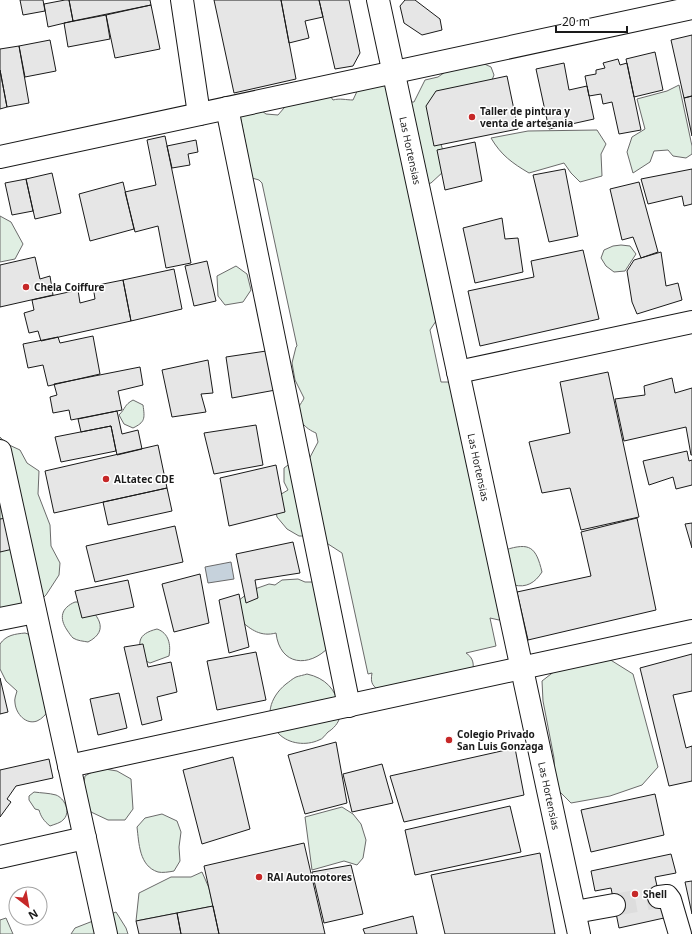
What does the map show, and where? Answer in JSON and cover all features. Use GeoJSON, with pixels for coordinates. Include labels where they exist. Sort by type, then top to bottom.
{"type":"FeatureCollection","features":[{"type":"Feature","properties":{"kind":"street"},"geometry":{"type":"LineString","coordinates":[[182,0],[199,114]]}},
{"type":"Feature","properties":{"kind":"street","name":"Las Hortensias"},"geometry":{"type":"LineString","coordinates":[[378,0],[579,934]]}},
{"type":"Feature","properties":{"kind":"street"},"geometry":{"type":"LineString","coordinates":[[0,157],[690,6]]}},
{"type":"Feature","properties":{"kind":"street"},"geometry":{"type":"LineString","coordinates":[[227,108],[349,706]]}},
{"type":"Feature","properties":{"kind":"street"},"geometry":{"type":"LineString","coordinates":[[458,372],[692,322]]}},
{"type":"Feature","properties":{"kind":"street"},"geometry":{"type":"LineString","coordinates":[[0,451],[106,934]]}},
{"type":"Feature","properties":{"kind":"street"},"geometry":{"type":"LineString","coordinates":[[0,619],[35,612]]}},
{"type":"Feature","properties":{"kind":"street"},"geometry":{"type":"LineString","coordinates":[[69,766],[692,632]]}},
{"type":"Feature","properties":{"kind":"street"},"geometry":{"type":"LineString","coordinates":[[0,857],[85,838]]}},
{"type":"Feature","properties":{"kind":"street"},"geometry":{"type":"LineString","coordinates":[[660,897],[667,896],[670,900],[680,934]]}},
{"type":"Feature","properties":{"kind":"street"},"geometry":{"type":"LineString","coordinates":[[575,912],[614,906]]}},
{"type":"Feature","properties":{"kind":"green space"},"geometry":{"type":"Polygon","coordinates":[[[478,61],[491,67],[494,75],[490,85],[435,125],[444,154],[444,171],[431,183],[422,185],[436,321],[430,330],[441,382],[456,382],[505,550],[520,547],[531,549],[537,557],[542,572],[530,584],[522,586],[514,585],[504,617],[499,620],[490,618],[496,646],[466,653],[472,660],[473,669],[381,692],[376,688],[371,680],[372,673],[368,674],[342,553],[325,542],[299,536],[287,529],[277,517],[275,507],[278,496],[288,490],[284,482],[284,468],[295,460],[308,461],[318,442],[316,433],[302,423],[299,416],[299,407],[304,398],[295,380],[292,363],[297,346],[262,183],[259,180],[252,178],[239,110],[258,108],[266,114],[278,115],[289,101],[331,97],[333,100],[353,100],[359,87],[383,78],[408,102],[414,102],[425,80],[438,77],[451,68],[478,61]]]}},
{"type":"Feature","properties":{"kind":"green space"},"geometry":{"type":"Polygon","coordinates":[[[679,85],[692,146],[692,154],[686,158],[673,156],[668,150],[654,151],[650,162],[633,173],[627,152],[632,137],[645,129],[637,99],[667,91],[679,85]]]}},
{"type":"Feature","properties":{"kind":"green space"},"geometry":{"type":"Polygon","coordinates":[[[597,130],[606,144],[601,154],[602,176],[580,182],[564,163],[529,173],[507,158],[491,138],[528,131],[597,130]]]}},
{"type":"Feature","properties":{"kind":"green space"},"geometry":{"type":"Polygon","coordinates":[[[0,216],[11,222],[23,244],[15,259],[0,262],[0,216]]]}},
{"type":"Feature","properties":{"kind":"green space"},"geometry":{"type":"Polygon","coordinates":[[[613,246],[630,246],[636,254],[625,271],[614,272],[606,266],[601,258],[604,250],[613,246]]]}},
{"type":"Feature","properties":{"kind":"green space"},"geometry":{"type":"Polygon","coordinates":[[[236,266],[247,274],[251,290],[243,302],[225,305],[218,296],[217,276],[236,266]]]}},
{"type":"Feature","properties":{"kind":"green space"},"geometry":{"type":"Polygon","coordinates":[[[133,400],[143,405],[144,417],[140,424],[133,428],[124,424],[119,415],[126,405],[133,400]]]}},
{"type":"Feature","properties":{"kind":"green space"},"geometry":{"type":"Polygon","coordinates":[[[0,437],[7,444],[20,450],[27,463],[39,471],[38,494],[50,525],[51,546],[60,563],[59,575],[46,595],[0,631],[0,437]]]}},
{"type":"Feature","properties":{"kind":"green space"},"geometry":{"type":"Polygon","coordinates":[[[298,579],[305,582],[316,582],[329,647],[321,654],[304,660],[296,660],[283,652],[276,633],[266,634],[256,632],[240,620],[238,601],[252,590],[269,584],[275,585],[282,580],[298,579]]]}},
{"type":"Feature","properties":{"kind":"green space"},"geometry":{"type":"Polygon","coordinates":[[[75,602],[83,602],[97,617],[99,622],[99,632],[88,642],[73,638],[64,626],[62,617],[64,610],[70,604],[75,602]]]}},
{"type":"Feature","properties":{"kind":"green space"},"geometry":{"type":"Polygon","coordinates":[[[157,629],[167,636],[170,648],[169,656],[150,663],[144,660],[140,649],[140,640],[150,631],[157,629]]]}},
{"type":"Feature","properties":{"kind":"green space"},"geometry":{"type":"Polygon","coordinates":[[[25,633],[31,635],[49,710],[41,719],[33,722],[22,718],[17,711],[15,697],[17,691],[6,681],[0,669],[0,644],[2,641],[8,637],[25,633]]]}},
{"type":"Feature","properties":{"kind":"green space"},"geometry":{"type":"Polygon","coordinates":[[[609,659],[633,674],[658,767],[642,785],[610,796],[571,803],[555,787],[554,758],[543,701],[542,681],[560,667],[609,659]]]}},
{"type":"Feature","properties":{"kind":"green space"},"geometry":{"type":"Polygon","coordinates":[[[307,674],[319,678],[329,685],[338,701],[340,715],[336,726],[322,739],[309,743],[298,743],[283,737],[274,728],[271,721],[270,708],[280,689],[296,677],[307,674]]]}},
{"type":"Feature","properties":{"kind":"green space"},"geometry":{"type":"Polygon","coordinates":[[[99,768],[117,771],[131,779],[133,809],[125,820],[108,820],[91,812],[82,795],[85,776],[99,768]]]}},
{"type":"Feature","properties":{"kind":"green space"},"geometry":{"type":"Polygon","coordinates":[[[34,792],[56,795],[62,799],[67,809],[66,816],[63,820],[50,826],[42,817],[39,810],[35,809],[29,800],[29,796],[34,792]]]}},
{"type":"Feature","properties":{"kind":"green space"},"geometry":{"type":"Polygon","coordinates":[[[342,807],[353,814],[361,824],[366,840],[363,858],[357,865],[344,861],[312,870],[305,817],[342,807]]]}},
{"type":"Feature","properties":{"kind":"green space"},"geometry":{"type":"Polygon","coordinates":[[[162,814],[177,821],[181,832],[179,847],[180,861],[174,871],[168,872],[158,872],[147,865],[141,853],[137,827],[145,818],[162,814]]]}},
{"type":"Feature","properties":{"kind":"green space"},"geometry":{"type":"Polygon","coordinates":[[[202,872],[209,888],[213,906],[136,921],[139,893],[171,877],[191,877],[202,872]]]}},
{"type":"Feature","properties":{"kind":"green space"},"geometry":{"type":"Polygon","coordinates":[[[116,912],[128,934],[71,934],[75,928],[116,912]]]}},
{"type":"Feature","properties":{"kind":"green space"},"geometry":{"type":"Polygon","coordinates":[[[6,918],[8,926],[10,926],[13,934],[0,934],[0,920],[6,918]]]}},
{"type":"Feature","properties":{"kind":"shaded area"},"geometry":{"type":"Polygon","coordinates":[[[231,562],[234,579],[208,583],[205,567],[231,562]]]}},
{"type":"Feature","properties":{"kind":"building"},"geometry":{"type":"Polygon","coordinates":[[[20,0],[43,0],[45,11],[23,15],[20,0]]]}},
{"type":"Feature","properties":{"kind":"building"},"geometry":{"type":"Polygon","coordinates":[[[69,0],[73,21],[48,27],[44,4],[69,0]]]}},
{"type":"Feature","properties":{"kind":"building"},"geometry":{"type":"Polygon","coordinates":[[[69,0],[150,0],[151,5],[73,21],[69,0]]]}},
{"type":"Feature","properties":{"kind":"building"},"geometry":{"type":"Polygon","coordinates":[[[214,0],[281,0],[296,79],[234,93],[214,0]]]}},
{"type":"Feature","properties":{"kind":"building"},"geometry":{"type":"Polygon","coordinates":[[[281,0],[319,0],[323,17],[305,21],[309,38],[289,43],[281,0]]]}},
{"type":"Feature","properties":{"kind":"building"},"geometry":{"type":"Polygon","coordinates":[[[319,0],[349,0],[360,53],[353,66],[335,69],[319,0]]]}},
{"type":"Feature","properties":{"kind":"building"},"geometry":{"type":"Polygon","coordinates":[[[405,0],[415,0],[440,19],[442,30],[422,35],[404,23],[400,6],[405,0]]]}},
{"type":"Feature","properties":{"kind":"building"},"geometry":{"type":"Polygon","coordinates":[[[151,5],[160,49],[115,58],[106,15],[151,5]]]}},
{"type":"Feature","properties":{"kind":"building"},"geometry":{"type":"Polygon","coordinates":[[[106,15],[110,39],[68,47],[64,23],[106,15]]]}},
{"type":"Feature","properties":{"kind":"building"},"geometry":{"type":"Polygon","coordinates":[[[692,35],[692,96],[684,98],[671,40],[692,35]]]}},
{"type":"Feature","properties":{"kind":"building"},"geometry":{"type":"Polygon","coordinates":[[[50,40],[56,71],[25,77],[19,46],[50,40]]]}},
{"type":"Feature","properties":{"kind":"building"},"geometry":{"type":"Polygon","coordinates":[[[19,46],[29,103],[7,107],[0,70],[0,49],[19,46]]]}},
{"type":"Feature","properties":{"kind":"building"},"geometry":{"type":"Polygon","coordinates":[[[655,52],[663,90],[634,97],[626,59],[655,52]]]}},
{"type":"Feature","properties":{"kind":"building"},"geometry":{"type":"Polygon","coordinates":[[[618,59],[620,65],[627,63],[641,130],[619,134],[612,102],[603,104],[601,94],[589,96],[585,76],[596,74],[596,70],[605,68],[603,63],[618,59]]]}},
{"type":"Feature","properties":{"kind":"building"},"geometry":{"type":"Polygon","coordinates":[[[564,63],[569,90],[587,86],[594,119],[549,129],[536,69],[564,63]]]}},
{"type":"Feature","properties":{"kind":"building"},"geometry":{"type":"Polygon","coordinates":[[[0,70],[7,107],[0,109],[0,70]]]}},
{"type":"Feature","properties":{"kind":"building","name":"Taller de pintura y venta de artesania"},"geometry":{"type":"Polygon","coordinates":[[[507,76],[518,129],[434,146],[426,106],[436,91],[507,76]]]}},
{"type":"Feature","properties":{"kind":"building"},"geometry":{"type":"Polygon","coordinates":[[[692,96],[692,136],[684,98],[692,96]]]}},
{"type":"Feature","properties":{"kind":"building"},"geometry":{"type":"Polygon","coordinates":[[[165,136],[191,263],[166,268],[158,226],[135,232],[125,192],[156,185],[147,140],[165,136]]]}},
{"type":"Feature","properties":{"kind":"building"},"geometry":{"type":"Polygon","coordinates":[[[196,140],[198,152],[188,154],[190,165],[172,168],[167,146],[196,140]]]}},
{"type":"Feature","properties":{"kind":"building"},"geometry":{"type":"Polygon","coordinates":[[[475,142],[482,181],[445,190],[437,150],[475,142]]]}},
{"type":"Feature","properties":{"kind":"building"},"geometry":{"type":"Polygon","coordinates":[[[565,169],[578,236],[549,242],[533,175],[565,169]]]}},
{"type":"Feature","properties":{"kind":"building"},"geometry":{"type":"Polygon","coordinates":[[[692,169],[692,204],[684,206],[682,196],[648,204],[641,179],[692,169]]]}},
{"type":"Feature","properties":{"kind":"building"},"geometry":{"type":"Polygon","coordinates":[[[52,173],[61,213],[35,219],[26,179],[52,173]]]}},
{"type":"Feature","properties":{"kind":"building"},"geometry":{"type":"Polygon","coordinates":[[[26,179],[33,211],[12,215],[5,183],[26,179]]]}},
{"type":"Feature","properties":{"kind":"building"},"geometry":{"type":"Polygon","coordinates":[[[123,182],[134,229],[90,241],[79,194],[123,182]]]}},
{"type":"Feature","properties":{"kind":"building"},"geometry":{"type":"Polygon","coordinates":[[[639,182],[658,252],[641,258],[633,237],[622,240],[610,189],[639,182]]]}},
{"type":"Feature","properties":{"kind":"building"},"geometry":{"type":"Polygon","coordinates":[[[502,218],[505,239],[518,238],[523,272],[475,283],[463,228],[502,218]]]}},
{"type":"Feature","properties":{"kind":"building"},"geometry":{"type":"Polygon","coordinates":[[[583,250],[599,319],[480,346],[468,291],[534,277],[531,261],[583,250]]]}},
{"type":"Feature","properties":{"kind":"building"},"geometry":{"type":"Polygon","coordinates":[[[661,252],[666,286],[678,283],[682,300],[637,314],[632,302],[627,271],[634,260],[661,252]]]}},
{"type":"Feature","properties":{"kind":"building","name":"Chela Coiffure"},"geometry":{"type":"Polygon","coordinates":[[[35,257],[40,279],[50,276],[53,295],[0,307],[0,265],[35,257]]]}},
{"type":"Feature","properties":{"kind":"building"},"geometry":{"type":"Polygon","coordinates":[[[207,261],[216,301],[194,306],[185,266],[207,261]]]}},
{"type":"Feature","properties":{"kind":"building"},"geometry":{"type":"Polygon","coordinates":[[[174,269],[182,309],[131,321],[123,280],[174,269]]]}},
{"type":"Feature","properties":{"kind":"building"},"geometry":{"type":"Polygon","coordinates":[[[123,280],[131,321],[41,341],[38,331],[29,333],[24,313],[34,310],[32,300],[78,290],[80,303],[95,299],[93,286],[123,280]]]}},
{"type":"Feature","properties":{"kind":"building"},"geometry":{"type":"Polygon","coordinates":[[[93,336],[100,374],[48,386],[43,365],[28,368],[23,344],[58,337],[60,343],[93,336]]]}},
{"type":"Feature","properties":{"kind":"building"},"geometry":{"type":"Polygon","coordinates":[[[273,350],[281,389],[232,398],[226,357],[273,350]]]}},
{"type":"Feature","properties":{"kind":"building"},"geometry":{"type":"Polygon","coordinates":[[[208,360],[213,393],[201,394],[206,412],[172,417],[162,370],[208,360]]]}},
{"type":"Feature","properties":{"kind":"building"},"geometry":{"type":"Polygon","coordinates":[[[140,367],[143,385],[118,391],[122,410],[71,420],[69,410],[53,413],[50,397],[57,395],[54,384],[140,367]]]}},
{"type":"Feature","properties":{"kind":"building"},"geometry":{"type":"Polygon","coordinates":[[[608,372],[639,517],[581,530],[570,488],[542,493],[529,442],[570,433],[560,382],[608,372]]]}},
{"type":"Feature","properties":{"kind":"building"},"geometry":{"type":"Polygon","coordinates":[[[672,378],[675,393],[692,388],[692,455],[686,427],[624,441],[615,399],[645,395],[644,386],[672,378]]]}},
{"type":"Feature","properties":{"kind":"building"},"geometry":{"type":"Polygon","coordinates":[[[117,411],[122,434],[138,430],[142,449],[117,455],[111,426],[81,432],[78,419],[117,411]]]}},
{"type":"Feature","properties":{"kind":"building"},"geometry":{"type":"Polygon","coordinates":[[[256,425],[263,465],[214,474],[204,433],[256,425]]]}},
{"type":"Feature","properties":{"kind":"building"},"geometry":{"type":"Polygon","coordinates":[[[111,426],[116,451],[61,462],[55,437],[111,426]]]}},
{"type":"Feature","properties":{"kind":"building","name":"ALtatec CDE"},"geometry":{"type":"Polygon","coordinates":[[[158,445],[167,488],[54,513],[45,471],[158,445]]]}},
{"type":"Feature","properties":{"kind":"building"},"geometry":{"type":"Polygon","coordinates":[[[687,451],[689,461],[692,460],[692,485],[676,489],[673,477],[649,485],[643,461],[687,451]]]}},
{"type":"Feature","properties":{"kind":"building"},"geometry":{"type":"Polygon","coordinates":[[[276,465],[285,512],[229,526],[220,478],[276,465]]]}},
{"type":"Feature","properties":{"kind":"building"},"geometry":{"type":"Polygon","coordinates":[[[167,488],[172,511],[108,525],[103,502],[167,488]]]}},
{"type":"Feature","properties":{"kind":"building"},"geometry":{"type":"Polygon","coordinates":[[[6,518],[13,549],[0,552],[0,519],[6,518]]]}},
{"type":"Feature","properties":{"kind":"building"},"geometry":{"type":"Polygon","coordinates":[[[637,518],[656,610],[528,640],[517,592],[591,576],[581,532],[637,518]]]}},
{"type":"Feature","properties":{"kind":"building"},"geometry":{"type":"Polygon","coordinates":[[[692,523],[692,548],[685,524],[692,523]]]}},
{"type":"Feature","properties":{"kind":"building"},"geometry":{"type":"Polygon","coordinates":[[[175,526],[183,562],[95,582],[86,546],[175,526]]]}},
{"type":"Feature","properties":{"kind":"building"},"geometry":{"type":"Polygon","coordinates":[[[293,542],[300,573],[255,580],[258,598],[246,603],[236,554],[293,542]]]}},
{"type":"Feature","properties":{"kind":"building"},"geometry":{"type":"Polygon","coordinates":[[[200,574],[209,623],[174,632],[162,584],[200,574]]]}},
{"type":"Feature","properties":{"kind":"building"},"geometry":{"type":"Polygon","coordinates":[[[128,580],[134,607],[82,618],[75,591],[128,580]]]}},
{"type":"Feature","properties":{"kind":"building"},"geometry":{"type":"Polygon","coordinates":[[[239,594],[249,647],[229,653],[219,600],[239,594]]]}},
{"type":"Feature","properties":{"kind":"building"},"geometry":{"type":"Polygon","coordinates":[[[143,644],[148,667],[171,662],[177,692],[157,697],[162,720],[142,725],[124,647],[143,644]]]}},
{"type":"Feature","properties":{"kind":"building"},"geometry":{"type":"Polygon","coordinates":[[[256,652],[266,700],[217,710],[207,661],[256,652]]]}},
{"type":"Feature","properties":{"kind":"building"},"geometry":{"type":"Polygon","coordinates":[[[692,654],[692,691],[673,695],[686,748],[692,746],[692,781],[669,786],[640,668],[692,654]]]}},
{"type":"Feature","properties":{"kind":"building"},"geometry":{"type":"Polygon","coordinates":[[[0,678],[8,712],[0,714],[0,678]]]}},
{"type":"Feature","properties":{"kind":"building"},"geometry":{"type":"Polygon","coordinates":[[[119,693],[127,728],[98,735],[90,699],[119,693]]]}},
{"type":"Feature","properties":{"kind":"building"},"geometry":{"type":"Polygon","coordinates":[[[336,742],[347,803],[305,814],[288,755],[336,742]]]}},
{"type":"Feature","properties":{"kind":"building"},"geometry":{"type":"Polygon","coordinates":[[[515,748],[524,795],[404,822],[390,776],[515,748]]]}},
{"type":"Feature","properties":{"kind":"building"},"geometry":{"type":"Polygon","coordinates":[[[233,757],[250,829],[202,844],[183,770],[233,757]]]}},
{"type":"Feature","properties":{"kind":"building"},"geometry":{"type":"Polygon","coordinates":[[[49,759],[53,778],[16,786],[7,799],[11,802],[0,817],[0,770],[49,759]]]}},
{"type":"Feature","properties":{"kind":"building"},"geometry":{"type":"Polygon","coordinates":[[[382,764],[393,803],[352,812],[343,774],[382,764]]]}},
{"type":"Feature","properties":{"kind":"building"},"geometry":{"type":"Polygon","coordinates":[[[655,794],[664,835],[591,852],[581,810],[655,794]]]}},
{"type":"Feature","properties":{"kind":"building"},"geometry":{"type":"Polygon","coordinates":[[[510,806],[521,852],[415,875],[405,830],[510,806]]]}},
{"type":"Feature","properties":{"kind":"building","name":"RAl Automotores"},"geometry":{"type":"Polygon","coordinates":[[[304,843],[325,934],[219,934],[204,866],[304,843]]]}},
{"type":"Feature","properties":{"kind":"building"},"geometry":{"type":"Polygon","coordinates":[[[540,853],[555,934],[445,934],[431,875],[540,853]]]}},
{"type":"Feature","properties":{"kind":"building","name":"Shell"},"geometry":{"type":"Polygon","coordinates":[[[671,854],[676,873],[655,877],[664,918],[619,928],[611,888],[595,891],[591,871],[671,854]]]}},
{"type":"Feature","properties":{"kind":"building"},"geometry":{"type":"Polygon","coordinates":[[[351,865],[363,914],[324,923],[312,872],[351,865]]]}},
{"type":"Feature","properties":{"kind":"building"},"geometry":{"type":"Polygon","coordinates":[[[692,881],[692,914],[685,882],[692,881]]]}},
{"type":"Feature","properties":{"kind":"building"},"geometry":{"type":"Polygon","coordinates":[[[213,906],[219,934],[181,934],[177,913],[213,906]]]}},
{"type":"Feature","properties":{"kind":"building"},"geometry":{"type":"Polygon","coordinates":[[[177,913],[181,934],[139,934],[136,921],[177,913]]]}},
{"type":"Feature","properties":{"kind":"building"},"geometry":{"type":"Polygon","coordinates":[[[413,916],[417,934],[365,934],[363,929],[413,916]]]}},
{"type":"Feature","properties":{"kind":"tunnel"},"geometry":{"type":"LineString","coordinates":[[614,905],[659,897]]}},
{"type":"Feature","properties":{"kind":"place","name":"Taller de pintura y venta de artesania"},"geometry":{"type":"Point","coordinates":[472,117]}},
{"type":"Feature","properties":{"kind":"place","name":"Chela Coiffure"},"geometry":{"type":"Point","coordinates":[26,287]}},
{"type":"Feature","properties":{"kind":"place","name":"ALtatec CDE"},"geometry":{"type":"Point","coordinates":[106,479]}},
{"type":"Feature","properties":{"kind":"place","name":"Colegio Privado San Luis Gonzaga"},"geometry":{"type":"Point","coordinates":[449,740]}},
{"type":"Feature","properties":{"kind":"place","name":"RAl Automotores"},"geometry":{"type":"Point","coordinates":[259,877]}},
{"type":"Feature","properties":{"kind":"place","name":"Shell"},"geometry":{"type":"Point","coordinates":[635,894]}}]}
